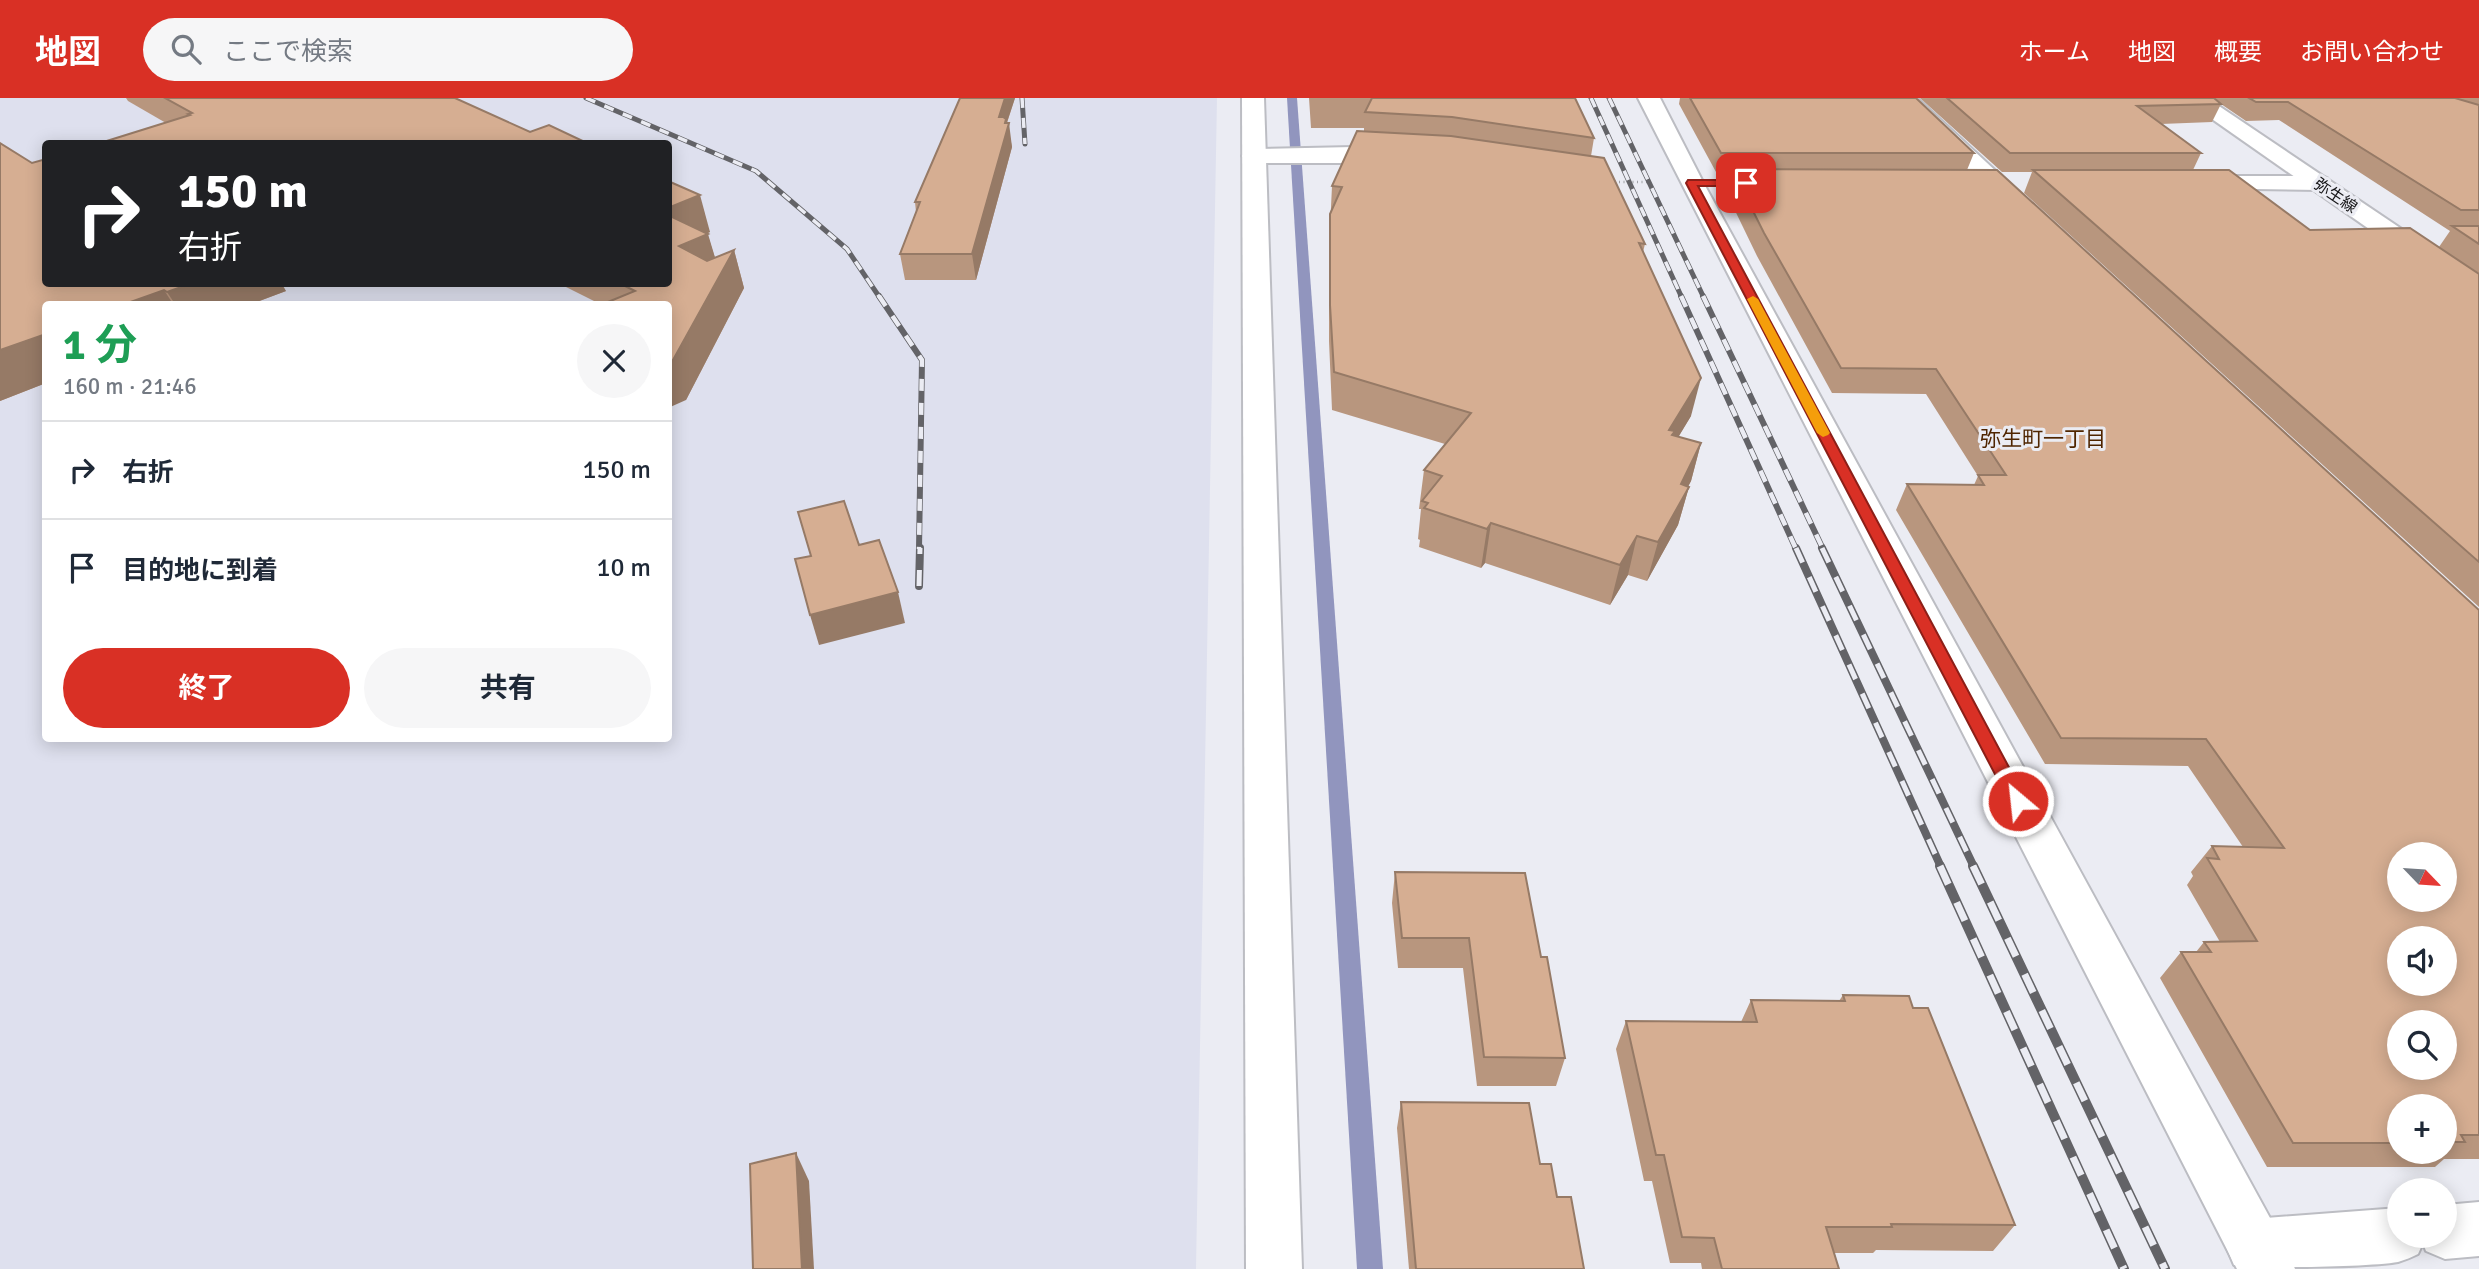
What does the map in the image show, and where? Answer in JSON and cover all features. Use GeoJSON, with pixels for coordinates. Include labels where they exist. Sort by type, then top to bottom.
{"type":"FeatureCollection","features":[{"type":"Feature","properties":{"kind":"street"},"geometry":{"type":"LineString","coordinates":[[1253,98],[1267,156],[1273,1269]]}},
{"type":"Feature","properties":{"kind":"street"},"geometry":{"type":"LineString","coordinates":[[1649,98],[1705,183],[2260,1257],[2387,1237]]}},
{"type":"Feature","properties":{"kind":"street"},"geometry":{"type":"LineString","coordinates":[[1904,98],[1981,184],[2036,222]]}},
{"type":"Feature","properties":{"kind":"street","name":"弥生線"},"geometry":{"type":"LineString","coordinates":[[2193,98],[2479,293]]}},
{"type":"Feature","properties":{"kind":"street"},"geometry":{"type":"LineString","coordinates":[[1267,156],[1421,158]]}},
{"type":"Feature","properties":{"kind":"street"},"geometry":{"type":"LineString","coordinates":[[2170,183],[2318,183]]}},
{"type":"Feature","properties":{"kind":"street"},"geometry":{"type":"LineString","coordinates":[[1981,184],[2035,184]]}},
{"type":"Feature","properties":{"kind":"street"},"geometry":{"type":"LineString","coordinates":[[2457,1231],[2479,1229]]}},
{"type":"Feature","properties":{"kind":"shaded area"},"geometry":{"type":"Polygon","coordinates":[[[0,98],[1217,98],[1196,1269],[0,1269],[0,98]]]}},
{"type":"Feature","properties":{"kind":"building"},"geometry":{"type":"Polygon","coordinates":[[[165,98],[455,98],[530,132],[549,125],[581,140],[110,140],[192,113],[165,98]]]}},
{"type":"Feature","properties":{"kind":"building"},"geometry":{"type":"Polygon","coordinates":[[[960,98],[1005,98],[999,117],[1009,123],[972,254],[900,254],[920,202],[915,202],[960,98]]]}},
{"type":"Feature","properties":{"kind":"building"},"geometry":{"type":"Polygon","coordinates":[[[1372,98],[1575,98],[1594,138],[1452,117],[1365,112],[1372,98]]]}},
{"type":"Feature","properties":{"kind":"building"},"geometry":{"type":"Polygon","coordinates":[[[1690,98],[1916,98],[1974,153],[1721,153],[1690,98]]]}},
{"type":"Feature","properties":{"kind":"building"},"geometry":{"type":"Polygon","coordinates":[[[1947,98],[2214,98],[2221,104],[2137,106],[2201,153],[2010,153],[1947,98]]]}},
{"type":"Feature","properties":{"kind":"building"},"geometry":{"type":"Polygon","coordinates":[[[2249,98],[2455,98],[2479,105],[2479,210],[2461,210],[2288,102],[2256,102],[2249,98]]]}},
{"type":"Feature","properties":{"kind":"building"},"geometry":{"type":"Polygon","coordinates":[[[1357,131],[1451,136],[1604,158],[1645,244],[1639,243],[1701,378],[1669,430],[1675,431],[1672,435],[1701,443],[1681,484],[1689,487],[1658,542],[1637,536],[1620,565],[1491,523],[1487,529],[1424,508],[1428,503],[1422,501],[1442,476],[1424,470],[1471,413],[1334,372],[1330,305],[1330,214],[1342,187],[1332,186],[1357,131]]]}},
{"type":"Feature","properties":{"kind":"building"},"geometry":{"type":"Polygon","coordinates":[[[0,143],[32,163],[42,160],[42,287],[181,287],[133,301],[42,301],[42,335],[0,350],[0,143]]]}},
{"type":"Feature","properties":{"kind":"building"},"geometry":{"type":"Polygon","coordinates":[[[1732,169],[1997,170],[2479,610],[2479,1135],[2461,1135],[2465,1142],[2457,1142],[2457,1094],[2387,1094],[2387,1143],[2293,1143],[2181,952],[2211,952],[2204,942],[2257,941],[2207,858],[2219,859],[2212,846],[2284,848],[2206,739],[2061,738],[1907,484],[1984,485],[1978,475],[2006,475],[1936,369],[1841,368],[1764,233],[1732,169]]]}},
{"type":"Feature","properties":{"kind":"building"},"geometry":{"type":"Polygon","coordinates":[[[2033,170],[2229,170],[2310,230],[2410,228],[2479,274],[2479,562],[2033,170]]]}},
{"type":"Feature","properties":{"kind":"building"},"geometry":{"type":"Polygon","coordinates":[[[672,183],[700,195],[672,206],[672,183]]]}},
{"type":"Feature","properties":{"kind":"building"},"geometry":{"type":"Polygon","coordinates":[[[672,217],[708,234],[679,246],[707,261],[734,250],[673,360],[672,301],[610,301],[635,291],[627,287],[672,287],[672,217]]]}},
{"type":"Feature","properties":{"kind":"building"},"geometry":{"type":"Polygon","coordinates":[[[2452,226],[2479,226],[2479,244],[2452,226]]]}},
{"type":"Feature","properties":{"kind":"building"},"geometry":{"type":"Polygon","coordinates":[[[844,501],[859,545],[879,540],[898,592],[810,615],[795,559],[811,556],[798,512],[844,501]]]}},
{"type":"Feature","properties":{"kind":"building"},"geometry":{"type":"Polygon","coordinates":[[[1395,872],[1525,873],[1541,957],[1547,957],[1565,1058],[1484,1057],[1469,938],[1402,938],[1395,872]]]}},
{"type":"Feature","properties":{"kind":"building"},"geometry":{"type":"Polygon","coordinates":[[[1843,995],[1909,996],[1913,1008],[1928,1008],[2015,1225],[1891,1224],[1892,1227],[1826,1227],[1839,1269],[1722,1269],[1714,1238],[1682,1237],[1664,1155],[1656,1155],[1626,1021],[1757,1022],[1751,1000],[1845,1001],[1843,995]]]}},
{"type":"Feature","properties":{"kind":"building"},"geometry":{"type":"Polygon","coordinates":[[[1401,1102],[1529,1103],[1540,1164],[1551,1164],[1557,1197],[1571,1197],[1584,1269],[1416,1269],[1401,1102]]]}},
{"type":"Feature","properties":{"kind":"building"},"geometry":{"type":"Polygon","coordinates":[[[796,1153],[802,1269],[753,1269],[750,1164],[796,1153]]]}},
{"type":"Feature","properties":{"kind":"waterway"},"geometry":{"type":"LineString","coordinates":[[1292,98],[1370,1269]]}},
{"type":"Feature","properties":{"kind":"railway"},"geometry":{"type":"LineString","coordinates":[[586,98],[756,171],[847,249],[880,298]]}},
{"type":"Feature","properties":{"kind":"railway"},"geometry":{"type":"LineString","coordinates":[[1022,98],[1025,144]]}},
{"type":"Feature","properties":{"kind":"railway"},"geometry":{"type":"LineString","coordinates":[[1591,98],[1682,298]]}},
{"type":"Feature","properties":{"kind":"railway"},"geometry":{"type":"LineString","coordinates":[[1609,98],[1704,298]]}},
{"type":"Feature","properties":{"kind":"railway"},"geometry":{"type":"LineString","coordinates":[[879,296],[922,360],[919,549]]}},
{"type":"Feature","properties":{"kind":"railway"},"geometry":{"type":"LineString","coordinates":[[1681,296],[1796,549]]}},
{"type":"Feature","properties":{"kind":"railway"},"geometry":{"type":"LineString","coordinates":[[1703,296],[1823,549]]}},
{"type":"Feature","properties":{"kind":"railway"},"geometry":{"type":"LineString","coordinates":[[919,586],[920,548]]}},
{"type":"Feature","properties":{"kind":"railway"},"geometry":{"type":"LineString","coordinates":[[1796,548],[1941,867]]}},
{"type":"Feature","properties":{"kind":"railway"},"geometry":{"type":"LineString","coordinates":[[1822,548],[1974,867]]}},
{"type":"Feature","properties":{"kind":"railway"},"geometry":{"type":"LineString","coordinates":[[1940,866],[2124,1269]]}},
{"type":"Feature","properties":{"kind":"railway"},"geometry":{"type":"LineString","coordinates":[[1973,866],[2165,1269]]}},
{"type":"Feature","properties":{"kind":"slow traffic"},"geometry":{"type":"LineString","coordinates":[[1753,299],[1823,433]]}},
{"type":"Feature","properties":{"kind":"district","name":"弥生町一丁目"},"geometry":{"type":"Point","coordinates":[2043,439]}},
{"type":"Feature","properties":{"kind":"route"},"geometry":{"type":"LineString","coordinates":[[1746,183],[1691,183],[2018,801]]}}]}
